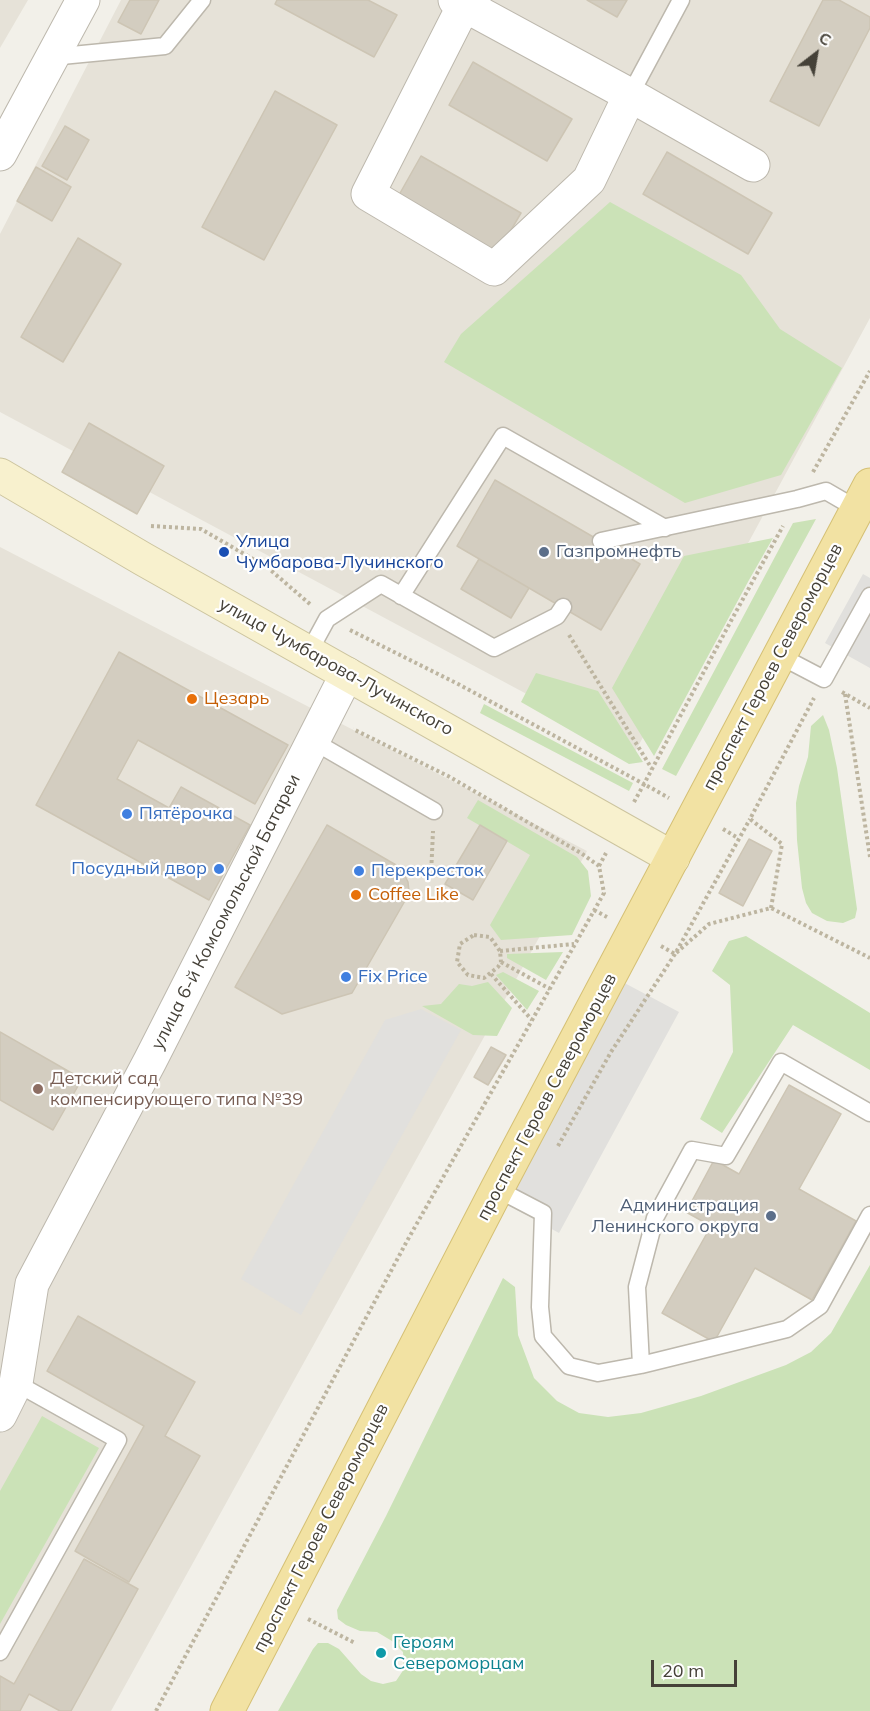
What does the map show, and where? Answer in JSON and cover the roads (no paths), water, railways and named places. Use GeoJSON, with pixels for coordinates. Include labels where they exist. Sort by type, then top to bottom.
{"type":"FeatureCollection","features":[{"type":"Feature","properties":{"kind":"main road","name":"проспект Героев Североморцев"},"geometry":{"type":"LineString","coordinates":[[226,1711],[497,1189],[864,497]]}},
{"type":"Feature","properties":{"kind":"street"},"geometry":{"type":"LineString","coordinates":[[0,154],[83,0]]}},
{"type":"Feature","properties":{"kind":"street"},"geometry":{"type":"LineString","coordinates":[[630,95],[589,180],[494,269],[368,194],[464,2],[630,95],[753,165]]}},
{"type":"Feature","properties":{"kind":"street","name":"улица Чумбарова-Лучинского"},"geometry":{"type":"LineString","coordinates":[[0,475],[673,858]]}},
{"type":"Feature","properties":{"kind":"street","name":"улица 6-й Комсомольской Батареи"},"geometry":{"type":"LineString","coordinates":[[0,1415],[16,1383],[32,1284],[150,1061],[347,674]]}},
{"type":"Feature","properties":{"kind":"lane"},"geometry":{"type":"LineString","coordinates":[[51,57],[165,46],[202,0]]}},
{"type":"Feature","properties":{"kind":"lane"},"geometry":{"type":"LineString","coordinates":[[630,95],[681,0]]}},
{"type":"Feature","properties":{"kind":"lane"},"geometry":{"type":"LineString","coordinates":[[401,596],[503,436],[665,528]]}},
{"type":"Feature","properties":{"kind":"lane"},"geometry":{"type":"LineString","coordinates":[[601,541],[826,491],[864,497]]}},
{"type":"Feature","properties":{"kind":"lane"},"geometry":{"type":"LineString","coordinates":[[309,652],[327,619],[381,584],[494,648],[560,612]]}},
{"type":"Feature","properties":{"kind":"lane"},"geometry":{"type":"LineString","coordinates":[[780,656],[824,680],[870,596]]}},
{"type":"Feature","properties":{"kind":"lane"},"geometry":{"type":"LineString","coordinates":[[319,728],[434,811]]}},
{"type":"Feature","properties":{"kind":"lane"},"geometry":{"type":"LineString","coordinates":[[641,1365],[637,1287],[655,1218],[692,1150],[726,1156],[781,1062],[870,1113]]}},
{"type":"Feature","properties":{"kind":"lane"},"geometry":{"type":"LineString","coordinates":[[497,1189],[543,1213],[540,1307],[543,1336],[569,1366],[597,1373],[641,1365],[787,1329],[820,1306],[870,1215]]}},
{"type":"Feature","properties":{"kind":"lane"},"geometry":{"type":"LineString","coordinates":[[0,1652],[118,1440],[16,1383]]}},
{"type":"Feature","properties":{"kind":"place","name":"Улица Чумбарова-Лучинского"},"geometry":{"type":"Point","coordinates":[224,552]}},
{"type":"Feature","properties":{"kind":"place","name":"Газпромнефть"},"geometry":{"type":"Point","coordinates":[544,552]}},
{"type":"Feature","properties":{"kind":"place","name":"Цезарь"},"geometry":{"type":"Point","coordinates":[192,699]}},
{"type":"Feature","properties":{"kind":"place","name":"Пятёрочка"},"geometry":{"type":"Point","coordinates":[127,814]}},
{"type":"Feature","properties":{"kind":"place","name":"Посудный двор"},"geometry":{"type":"Point","coordinates":[219,869]}},
{"type":"Feature","properties":{"kind":"place","name":"Перекресток"},"geometry":{"type":"Point","coordinates":[359,871]}},
{"type":"Feature","properties":{"kind":"place","name":"Coffee Like"},"geometry":{"type":"Point","coordinates":[356,895]}},
{"type":"Feature","properties":{"kind":"place","name":"Fix Price"},"geometry":{"type":"Point","coordinates":[346,977]}},
{"type":"Feature","properties":{"kind":"place","name":"Детский сад компенсирующего типа №39"},"geometry":{"type":"Point","coordinates":[38,1089]}},
{"type":"Feature","properties":{"kind":"place","name":"Администрация Ленинского округа"},"geometry":{"type":"Point","coordinates":[771,1216]}},
{"type":"Feature","properties":{"kind":"place","name":"Героям Cевероморцам"},"geometry":{"type":"Point","coordinates":[381,1653]}}]}
